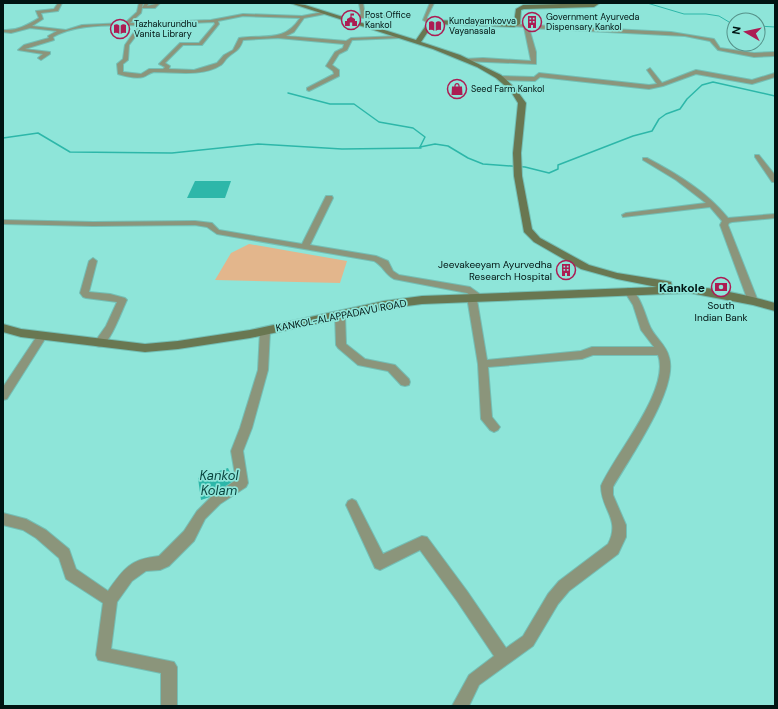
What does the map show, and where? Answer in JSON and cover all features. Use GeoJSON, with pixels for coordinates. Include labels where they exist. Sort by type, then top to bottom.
{"type":"FeatureCollection","features":[{"type":"Feature","properties":{"kind":"main road"},"geometry":{"type":"LineString","coordinates":[[293,3],[418,42],[466,60],[500,78],[515,90],[522,103],[518,130],[518,176],[527,230],[537,240],[565,258],[585,267],[617,276],[690,289]]}},
{"type":"Feature","properties":{"kind":"main road"},"geometry":{"type":"LineString","coordinates":[[418,42],[426,32],[430,23],[514,25],[517,24],[519,9],[523,7],[594,5],[597,3]]}},
{"type":"Feature","properties":{"kind":"main road","name":"KANKOL-ALAPPADAVU ROAD"},"geometry":{"type":"LineString","coordinates":[[3,328],[21,333],[42,336],[145,348],[178,346],[265,331],[384,305],[422,300],[690,289],[753,301],[775,307]]}},
{"type":"Feature","properties":{"kind":"street"},"geometry":{"type":"LineString","coordinates":[[25,28],[41,18],[38,12],[56,10],[60,3]]}},
{"type":"Feature","properties":{"kind":"street"},"geometry":{"type":"LineString","coordinates":[[127,23],[139,12],[141,3]]}},
{"type":"Feature","properties":{"kind":"street"},"geometry":{"type":"LineString","coordinates":[[147,3],[144,8],[153,7],[158,3]]}},
{"type":"Feature","properties":{"kind":"street"},"geometry":{"type":"LineString","coordinates":[[361,3],[362,17]]}},
{"type":"Feature","properties":{"kind":"street"},"geometry":{"type":"LineString","coordinates":[[430,23],[425,20],[425,17],[432,3]]}},
{"type":"Feature","properties":{"kind":"street"},"geometry":{"type":"LineString","coordinates":[[4,32],[25,28],[61,31],[71,30],[82,26],[127,23],[216,21],[238,16],[258,14],[302,18],[323,13]]}},
{"type":"Feature","properties":{"kind":"street"},"geometry":{"type":"LineString","coordinates":[[350,21],[362,17],[398,16]]}},
{"type":"Feature","properties":{"kind":"street"},"geometry":{"type":"LineString","coordinates":[[279,37],[291,31],[298,25],[302,18]]}},
{"type":"Feature","properties":{"kind":"street"},"geometry":{"type":"LineString","coordinates":[[166,70],[168,67],[162,64],[164,61],[182,44],[200,44],[217,24],[216,21]]}},
{"type":"Feature","properties":{"kind":"street"},"geometry":{"type":"LineString","coordinates":[[143,23],[127,44],[125,60],[120,64],[120,73],[142,76],[149,71],[183,70],[194,72],[215,66],[235,51],[239,46],[240,39],[279,37],[347,43]]}},
{"type":"Feature","properties":{"kind":"street"},"geometry":{"type":"LineString","coordinates":[[514,25],[581,30],[694,35],[712,40],[718,49],[754,55],[775,54]]}},
{"type":"Feature","properties":{"kind":"street"},"geometry":{"type":"LineString","coordinates":[[466,60],[534,63],[533,52],[526,26]]}},
{"type":"Feature","properties":{"kind":"street"},"geometry":{"type":"LineString","coordinates":[[41,58],[48,53],[20,50],[26,46],[52,39],[50,37],[61,31]]}},
{"type":"Feature","properties":{"kind":"street"},"geometry":{"type":"LineString","coordinates":[[309,89],[337,75],[336,70],[329,66],[337,53],[345,49],[347,43],[351,39],[400,37]]}},
{"type":"Feature","properties":{"kind":"street"},"geometry":{"type":"LineString","coordinates":[[768,50],[775,54]]}},
{"type":"Feature","properties":{"kind":"street"},"geometry":{"type":"LineString","coordinates":[[208,67],[215,66]]}},
{"type":"Feature","properties":{"kind":"street"},"geometry":{"type":"LineString","coordinates":[[650,70],[661,85]]}},
{"type":"Feature","properties":{"kind":"street"},"geometry":{"type":"LineString","coordinates":[[500,78],[535,79],[539,76],[635,86],[661,85],[696,72],[752,82],[757,82],[775,75]]}},
{"type":"Feature","properties":{"kind":"street"},"geometry":{"type":"LineString","coordinates":[[757,156],[775,180]]}},
{"type":"Feature","properties":{"kind":"street"},"geometry":{"type":"LineString","coordinates":[[645,159],[680,180],[712,205],[726,221]]}},
{"type":"Feature","properties":{"kind":"street"},"geometry":{"type":"LineString","coordinates":[[305,247],[329,198]]}},
{"type":"Feature","properties":{"kind":"street"},"geometry":{"type":"LineString","coordinates":[[626,215],[712,205]]}},
{"type":"Feature","properties":{"kind":"street"},"geometry":{"type":"LineString","coordinates":[[726,221],[775,216]]}},
{"type":"Feature","properties":{"kind":"street"},"geometry":{"type":"LineString","coordinates":[[726,221],[724,225],[753,301]]}},
{"type":"Feature","properties":{"kind":"street"},"geometry":{"type":"LineString","coordinates":[[3,222],[93,224],[195,223],[209,225],[217,232],[376,260],[385,263],[390,273],[397,277],[470,290],[475,297],[484,364],[487,419],[494,427]]}},
{"type":"Feature","properties":{"kind":"street"},"geometry":{"type":"LineString","coordinates":[[93,261],[84,293],[86,295],[110,297],[122,300],[110,327],[99,343]]}},
{"type":"Feature","properties":{"kind":"street"},"geometry":{"type":"LineString","coordinates":[[460,706],[474,680],[528,641],[553,599],[564,586],[613,549],[619,537],[620,525],[607,495],[607,486],[622,458],[640,432],[653,407],[665,374],[665,359],[662,351],[646,330],[637,304],[628,291]]}},
{"type":"Feature","properties":{"kind":"street"},"geometry":{"type":"LineString","coordinates":[[340,314],[341,345],[362,362],[391,368],[405,382]]}},
{"type":"Feature","properties":{"kind":"street"},"geometry":{"type":"LineString","coordinates":[[169,706],[168,668],[102,655],[110,600],[127,576],[145,564],[160,563],[164,561],[189,536],[202,515],[216,500],[242,483],[237,451],[246,428],[263,370],[265,331]]}},
{"type":"Feature","properties":{"kind":"street"},"geometry":{"type":"LineString","coordinates":[[3,396],[42,336]]}},
{"type":"Feature","properties":{"kind":"street"},"geometry":{"type":"LineString","coordinates":[[484,364],[582,355],[592,351],[662,351]]}},
{"type":"Feature","properties":{"kind":"street"},"geometry":{"type":"LineString","coordinates":[[352,505],[380,563],[422,542],[462,596],[504,658]]}},
{"type":"Feature","properties":{"kind":"street"},"geometry":{"type":"LineString","coordinates":[[3,520],[26,525],[41,534],[64,554],[70,574],[110,600]]}},
{"type":"Feature","properties":{"kind":"shaded area"},"geometry":{"type":"Polygon","coordinates":[[[249,244],[347,261],[340,283],[215,280],[231,253],[249,244]]]}},
{"type":"Feature","properties":{"kind":"water"},"geometry":{"type":"Polygon","coordinates":[[[195,181],[231,181],[225,198],[187,198],[195,181]]]}},
{"type":"Feature","properties":{"kind":"water","name":"Kankol Kolam"},"geometry":{"type":"Polygon","coordinates":[[[228,468],[237,488],[201,500],[198,478],[228,468]]]}},
{"type":"Feature","properties":{"kind":"waterway"},"geometry":{"type":"LineString","coordinates":[[647,3],[684,14],[706,14],[719,16],[726,20]]}},
{"type":"Feature","properties":{"kind":"waterway"},"geometry":{"type":"LineString","coordinates":[[766,26],[775,27]]}},
{"type":"Feature","properties":{"kind":"waterway"},"geometry":{"type":"LineString","coordinates":[[288,93],[330,104],[354,104],[379,122],[413,128],[425,137],[420,147],[435,144],[448,146],[468,158],[483,164],[525,167],[549,173],[558,169],[558,165],[633,136],[652,131],[659,119],[666,114],[680,109],[687,99],[702,85],[713,82],[775,96]]}},
{"type":"Feature","properties":{"kind":"waterway"},"geometry":{"type":"LineString","coordinates":[[3,138],[38,133],[70,152],[172,153],[258,144],[342,149],[421,148]]}},
{"type":"Feature","properties":{"kind":"place","name":"Post Office Kankol"},"geometry":{"type":"Point","coordinates":[351,20]}},
{"type":"Feature","properties":{"kind":"place","name":"Government Ayurveda Dispensary Kankol"},"geometry":{"type":"Point","coordinates":[532,22]}},
{"type":"Feature","properties":{"kind":"place","name":"Kundayamkovva Vayanasala"},"geometry":{"type":"Point","coordinates":[435,26]}},
{"type":"Feature","properties":{"kind":"place","name":"Tazhakurundhu Vanita Library"},"geometry":{"type":"Point","coordinates":[120,29]}},
{"type":"Feature","properties":{"kind":"place","name":"Seed Farm Kankol"},"geometry":{"type":"Point","coordinates":[457,89]}},
{"type":"Feature","properties":{"kind":"place","name":"Jeevakeeyam Ayurvedha Research Hospital"},"geometry":{"type":"Point","coordinates":[566,270]}},
{"type":"Feature","properties":{"kind":"place","name":"South Indian Bank"},"geometry":{"type":"Point","coordinates":[721,287]}},
{"type":"Feature","properties":{"kind":"district","name":"Kankole"},"geometry":{"type":"Point","coordinates":[682,288]}}]}
